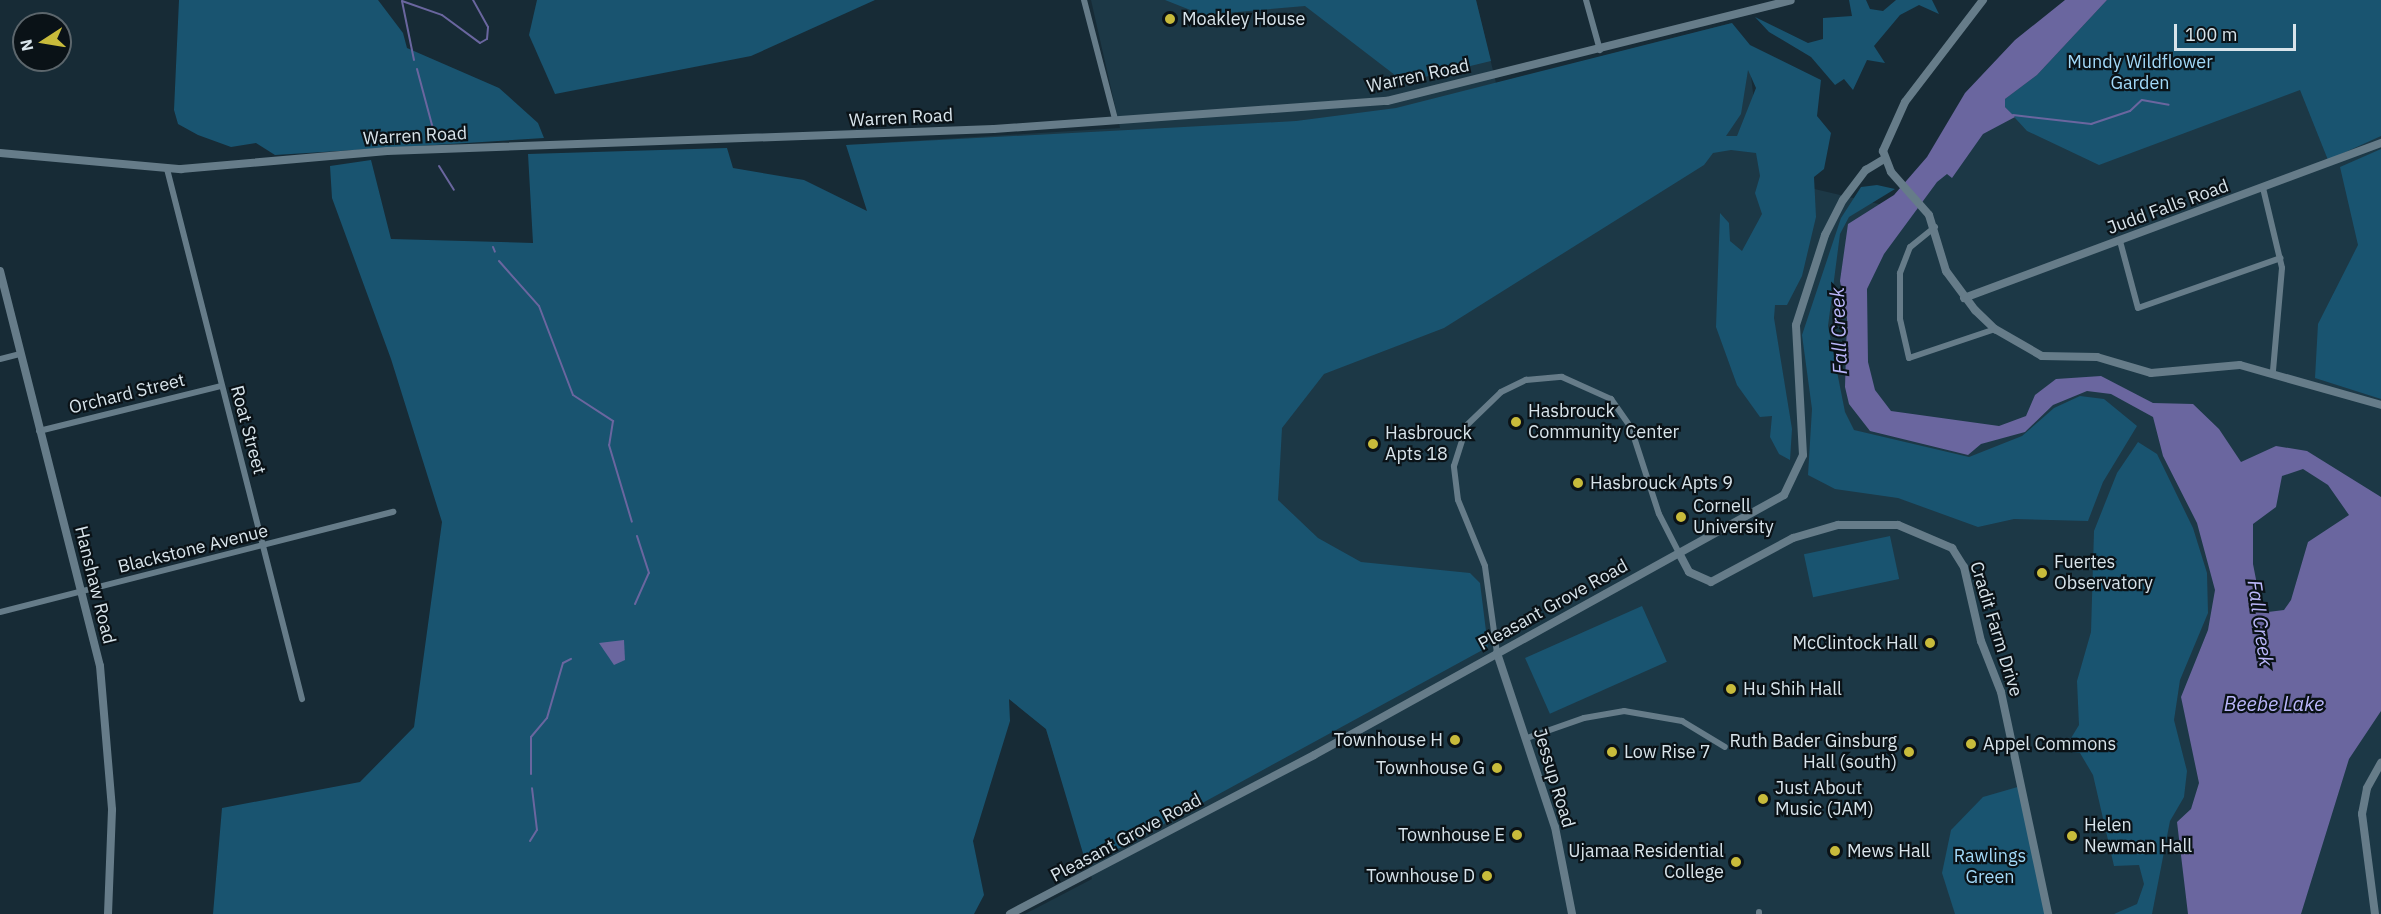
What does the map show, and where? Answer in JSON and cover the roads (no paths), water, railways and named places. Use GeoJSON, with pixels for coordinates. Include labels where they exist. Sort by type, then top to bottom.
{"type":"FeatureCollection","features":[{"type":"Feature","properties":{"kind":"street"},"geometry":{"type":"LineString","coordinates":[[1084,0],[1114,119]]}},
{"type":"Feature","properties":{"kind":"street"},"geometry":{"type":"LineString","coordinates":[[1587,0],[1600,50]]}},
{"type":"Feature","properties":{"kind":"street","name":"Warren Road"},"geometry":{"type":"LineString","coordinates":[[0,153],[166,169],[387,151],[825,137],[1387,101],[1600,50],[1791,0]]}},
{"type":"Feature","properties":{"kind":"street"},"geometry":{"type":"LineString","coordinates":[[1983,0],[1905,102],[1887,135],[1884,159],[1896,179],[1925,209],[1935,227],[1946,271],[1965,298],[1995,329],[2042,356],[2097,357],[2151,373],[2213,365],[2273,371],[2381,405]]}},
{"type":"Feature","properties":{"kind":"street","name":"Judd Falls Road"},"geometry":{"type":"LineString","coordinates":[[1965,298],[2381,143]]}},
{"type":"Feature","properties":{"kind":"street","name":"Pleasant Grove Road"},"geometry":{"type":"LineString","coordinates":[[1010,914],[1773,503],[1793,484],[1804,430],[1796,325],[1825,235],[1866,170],[1884,159]]}},
{"type":"Feature","properties":{"kind":"street","name":"Roat Street"},"geometry":{"type":"LineString","coordinates":[[166,169],[302,699]]}},
{"type":"Feature","properties":{"kind":"street"},"geometry":{"type":"LineString","coordinates":[[2263,188],[2281,258],[2273,371]]}},
{"type":"Feature","properties":{"kind":"street"},"geometry":{"type":"LineString","coordinates":[[1935,227],[1910,247],[1900,273],[1900,319],[1909,358],[1995,329]]}},
{"type":"Feature","properties":{"kind":"street"},"geometry":{"type":"LineString","coordinates":[[2120,241],[2139,308],[2281,258]]}},
{"type":"Feature","properties":{"kind":"street","name":"Hanshaw Road"},"geometry":{"type":"LineString","coordinates":[[0,272],[100,666],[110,776],[108,914]]}},
{"type":"Feature","properties":{"kind":"street"},"geometry":{"type":"LineString","coordinates":[[0,359],[20,354]]}},
{"type":"Feature","properties":{"kind":"street"},"geometry":{"type":"LineString","coordinates":[[1497,653],[1485,566],[1458,500],[1454,466],[1467,425],[1501,392],[1526,380],[1562,377],[1611,399],[1631,428],[1659,514],[1679,553]]}},
{"type":"Feature","properties":{"kind":"street","name":"Orchard Street"},"geometry":{"type":"LineString","coordinates":[[39,431],[221,386]]}},
{"type":"Feature","properties":{"kind":"street","name":"Blackstone Avenue"},"geometry":{"type":"LineString","coordinates":[[0,612],[264,547],[393,512]]}},
{"type":"Feature","properties":{"kind":"street","name":"Cradit Farm Drive"},"geometry":{"type":"LineString","coordinates":[[1679,553],[1689,572],[1711,582],[1793,538],[1838,525],[1898,525],[1952,548],[1964,567],[1982,641],[2001,692],[2048,914]]}},
{"type":"Feature","properties":{"kind":"street","name":"Jessup Road"},"geometry":{"type":"LineString","coordinates":[[1497,653],[1555,827],[1572,914]]}},
{"type":"Feature","properties":{"kind":"street"},"geometry":{"type":"LineString","coordinates":[[1527,738],[1584,718],[1624,711],[1682,721],[1725,747]]}},
{"type":"Feature","properties":{"kind":"street"},"geometry":{"type":"LineString","coordinates":[[2374,914],[2362,814],[2367,788],[2381,763]]}},
{"type":"Feature","properties":{"kind":"water","name":"Beebe Lake"},"geometry":{"type":"Polygon","coordinates":[[[2065,0],[2107,0],[2037,75],[2005,99],[2005,107],[2015,117],[1983,134],[1952,178],[1947,174],[1937,182],[1884,254],[1867,289],[1868,362],[1875,390],[1891,411],[1999,426],[2026,416],[2035,395],[2056,379],[2101,376],[2153,403],[2193,404],[2219,429],[2241,462],[2276,446],[2307,451],[2381,497],[2381,711],[2349,759],[2301,914],[2188,914],[2177,822],[2191,809],[2199,783],[2181,697],[2208,630],[2215,590],[2197,523],[2163,456],[2153,417],[2111,394],[2087,391],[2053,405],[2025,432],[1981,444],[1968,455],[1870,431],[1849,404],[1845,387],[1847,319],[1840,281],[1848,224],[1894,195],[1927,157],[1965,93],[2015,40],[2065,0]],[[2303,469],[2282,476],[2276,507],[2253,524],[2253,564],[2261,605],[2268,612],[2284,610],[2291,600],[2308,542],[2349,515],[2328,485],[2303,469]]]}},
{"type":"Feature","properties":{"kind":"water"},"geometry":{"type":"Polygon","coordinates":[[[624,640],[625,660],[614,665],[599,643],[624,640]]]}},
{"type":"Feature","properties":{"kind":"waterway"},"geometry":{"type":"LineString","coordinates":[[414,60],[402,1],[442,15],[480,43],[487,39],[488,27],[473,0]]}},
{"type":"Feature","properties":{"kind":"waterway"},"geometry":{"type":"LineString","coordinates":[[417,69],[436,140]]}},
{"type":"Feature","properties":{"kind":"waterway"},"geometry":{"type":"LineString","coordinates":[[2013,115],[2091,124],[2130,111],[2142,100],[2169,105]]}},
{"type":"Feature","properties":{"kind":"waterway"},"geometry":{"type":"LineString","coordinates":[[439,166],[454,190]]}},
{"type":"Feature","properties":{"kind":"waterway"},"geometry":{"type":"LineString","coordinates":[[493,247],[495,252]]}},
{"type":"Feature","properties":{"kind":"waterway"},"geometry":{"type":"LineString","coordinates":[[499,261],[539,306],[573,395],[613,421],[609,445],[632,522]]}},
{"type":"Feature","properties":{"kind":"waterway"},"geometry":{"type":"LineString","coordinates":[[635,604],[649,573],[637,536]]}},
{"type":"Feature","properties":{"kind":"waterway"},"geometry":{"type":"LineString","coordinates":[[531,774],[531,737],[547,718],[563,663],[571,659]]}},
{"type":"Feature","properties":{"kind":"waterway"},"geometry":{"type":"LineString","coordinates":[[530,841],[537,830],[532,788]]}},
{"type":"Feature","properties":{"kind":"place","name":"Moakley House"},"geometry":{"type":"Point","coordinates":[1170,19]}},
{"type":"Feature","properties":{"kind":"place","name":"Hasbrouck Community Center"},"geometry":{"type":"Point","coordinates":[1516,422]}},
{"type":"Feature","properties":{"kind":"place","name":"Hasbrouck Apts 18"},"geometry":{"type":"Point","coordinates":[1373,444]}},
{"type":"Feature","properties":{"kind":"place","name":"Hasbrouck Apts 9"},"geometry":{"type":"Point","coordinates":[1578,483]}},
{"type":"Feature","properties":{"kind":"place","name":"Cornell University"},"geometry":{"type":"Point","coordinates":[1681,517]}},
{"type":"Feature","properties":{"kind":"place","name":"Fuertes Observatory"},"geometry":{"type":"Point","coordinates":[2042,573]}},
{"type":"Feature","properties":{"kind":"place","name":"McClintock Hall"},"geometry":{"type":"Point","coordinates":[1930,643]}},
{"type":"Feature","properties":{"kind":"place","name":"Hu Shih Hall"},"geometry":{"type":"Point","coordinates":[1731,689]}},
{"type":"Feature","properties":{"kind":"place","name":"Townhouse H"},"geometry":{"type":"Point","coordinates":[1455,740]}},
{"type":"Feature","properties":{"kind":"place","name":"Appel Commons"},"geometry":{"type":"Point","coordinates":[1971,744]}},
{"type":"Feature","properties":{"kind":"place","name":"Low Rise 7"},"geometry":{"type":"Point","coordinates":[1612,752]}},
{"type":"Feature","properties":{"kind":"place","name":"Ruth Bader Ginsburg Hall (south)"},"geometry":{"type":"Point","coordinates":[1909,752]}},
{"type":"Feature","properties":{"kind":"place","name":"Townhouse G"},"geometry":{"type":"Point","coordinates":[1497,768]}},
{"type":"Feature","properties":{"kind":"place","name":"Just About Music (JAM)"},"geometry":{"type":"Point","coordinates":[1763,799]}},
{"type":"Feature","properties":{"kind":"place","name":"Townhouse E"},"geometry":{"type":"Point","coordinates":[1517,835]}},
{"type":"Feature","properties":{"kind":"place","name":"Helen Newman Hall"},"geometry":{"type":"Point","coordinates":[2072,836]}},
{"type":"Feature","properties":{"kind":"place","name":"Mews Hall"},"geometry":{"type":"Point","coordinates":[1835,851]}},
{"type":"Feature","properties":{"kind":"place","name":"Ujamaa Residential College"},"geometry":{"type":"Point","coordinates":[1736,862]}},
{"type":"Feature","properties":{"kind":"place","name":"Townhouse D"},"geometry":{"type":"Point","coordinates":[1487,876]}},
{"type":"Feature","properties":{"kind":"park label","name":"Mundy Wildflower Garden"},"geometry":{"type":"Point","coordinates":[2140,73]}},
{"type":"Feature","properties":{"kind":"park label","name":"Rawlings Green"},"geometry":{"type":"Point","coordinates":[1990,867]}},
{"type":"Feature","properties":{"kind":"water label","name":"Fall Creek"},"geometry":{"type":"Point","coordinates":[1838,331]}},
{"type":"Feature","properties":{"kind":"water label","name":"Fall Creek"},"geometry":{"type":"Point","coordinates":[2261,623]}}]}
